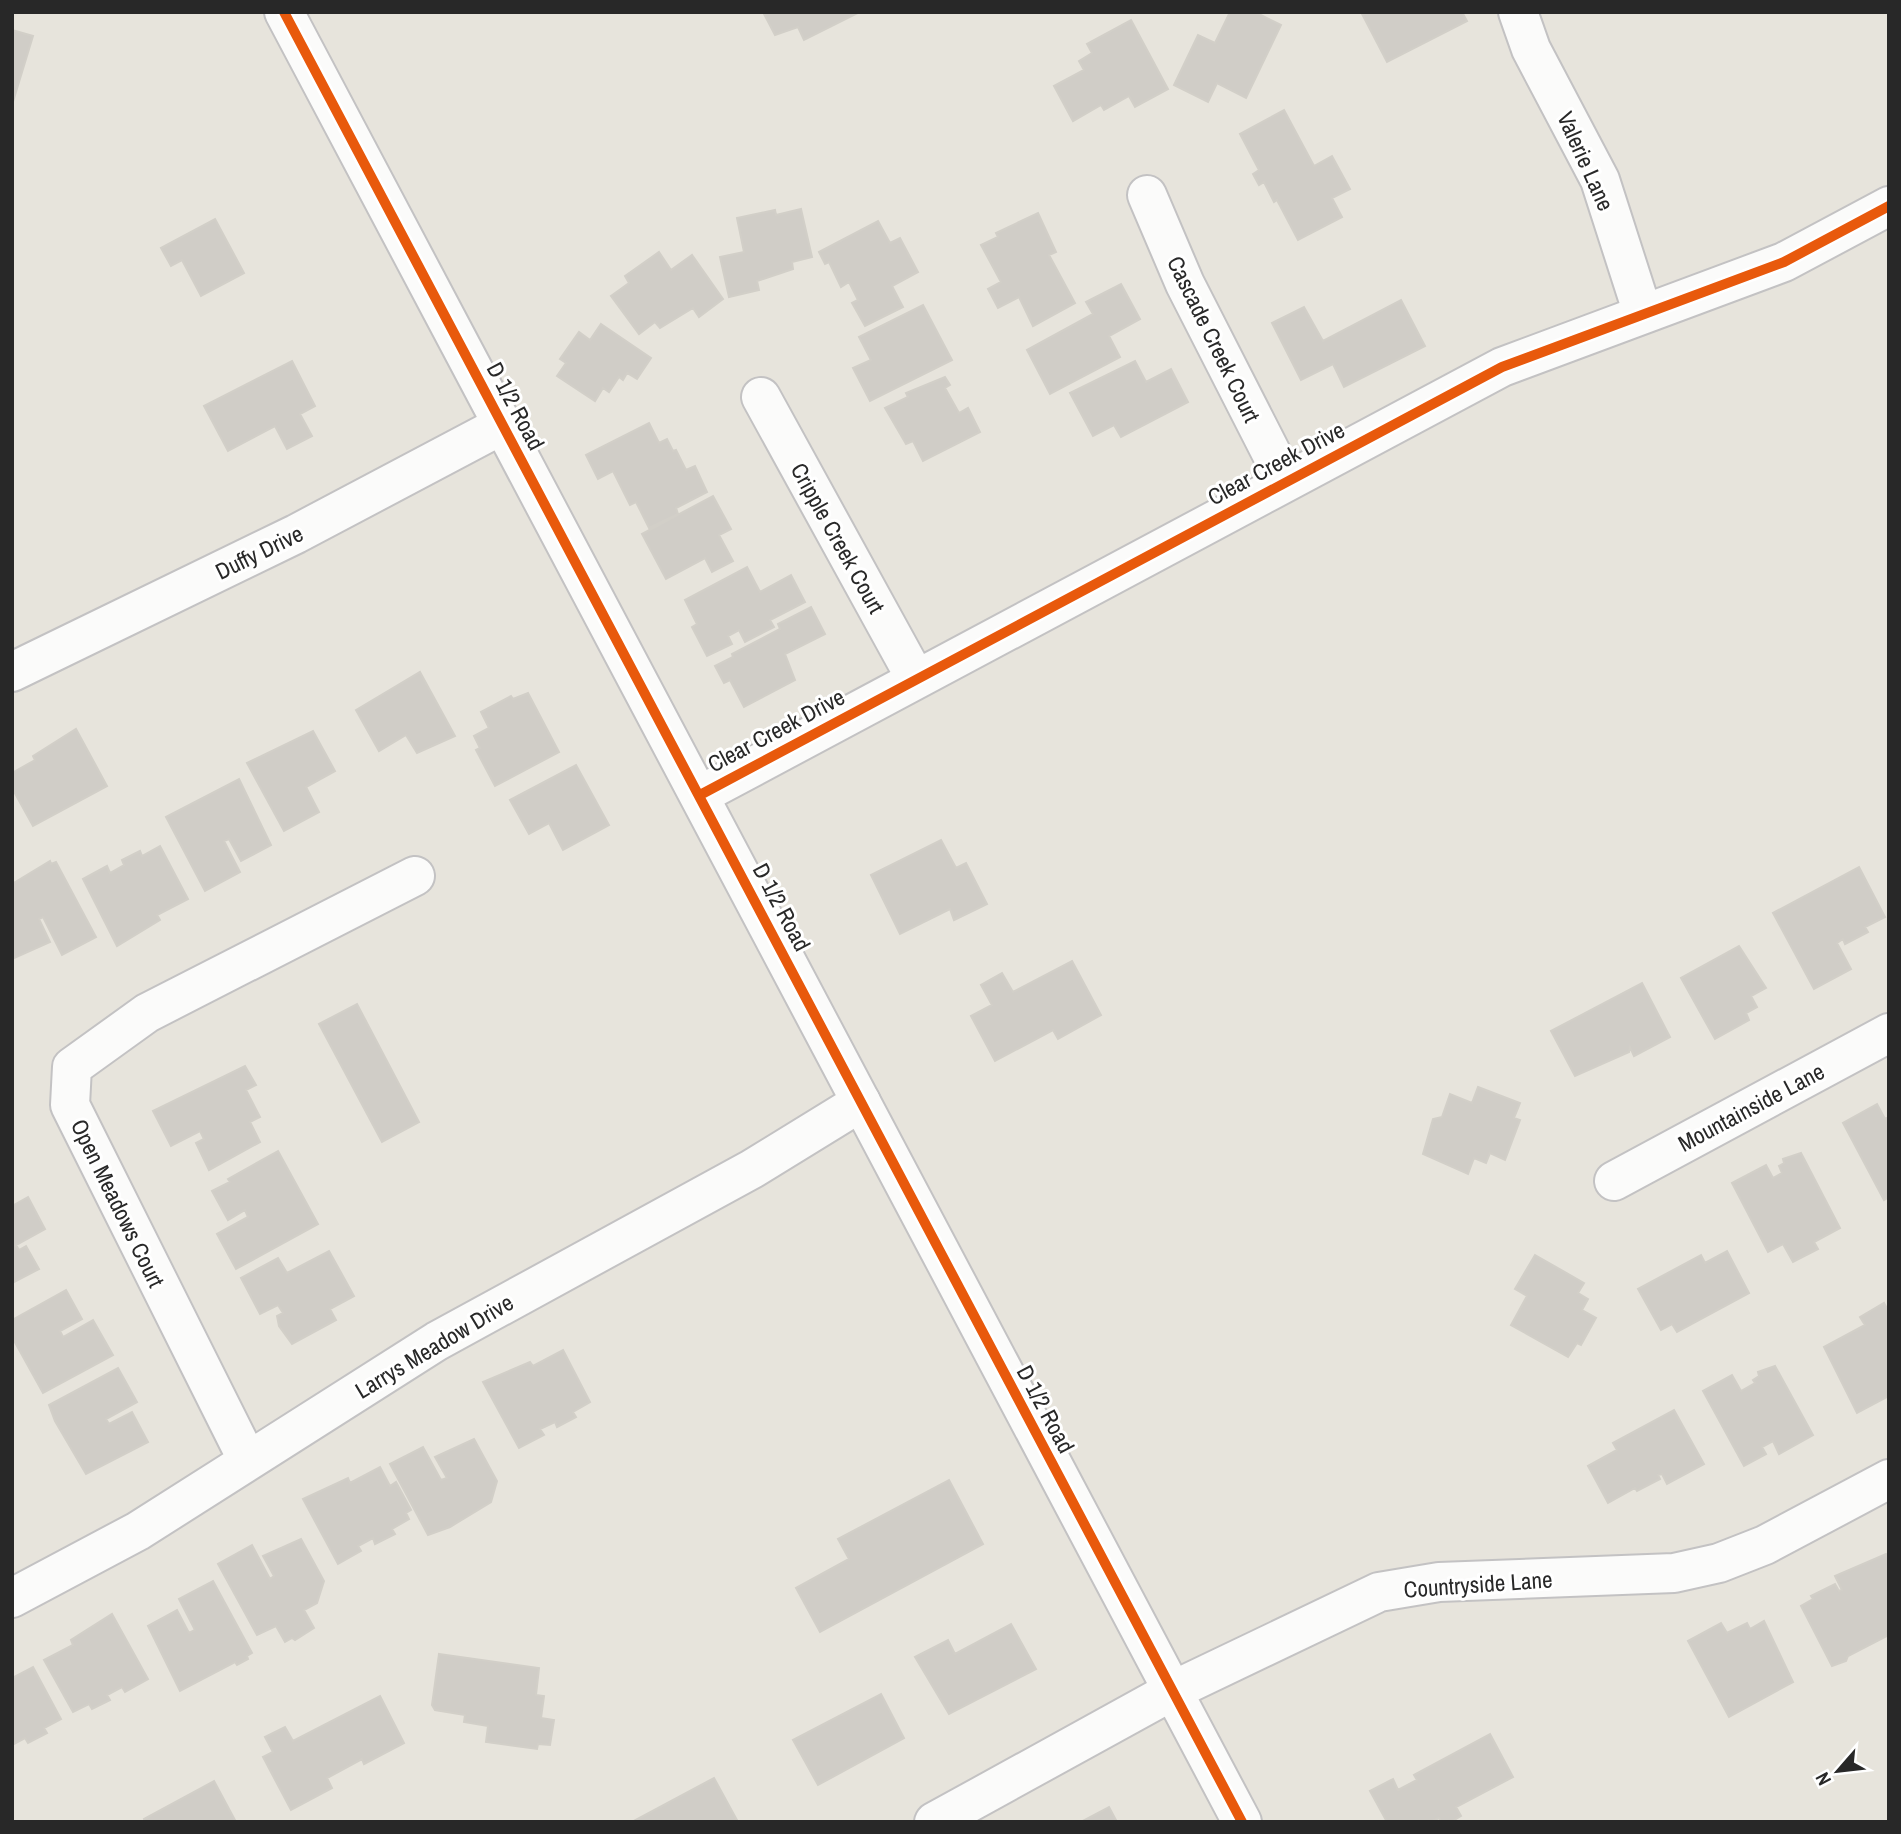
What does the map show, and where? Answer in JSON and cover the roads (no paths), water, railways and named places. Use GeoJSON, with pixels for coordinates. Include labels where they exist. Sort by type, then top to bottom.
{"type":"FeatureCollection","features":[{"type":"Feature","properties":{"kind":"street","name":"D 1/2 Road"},"geometry":{"type":"LineString","coordinates":[[284,12],[1242,1822]]}},
{"type":"Feature","properties":{"kind":"street","name":"Valerie Lane"},"geometry":{"type":"LineString","coordinates":[[1518,12],[1531,49],[1600,180],[1643,314]]}},
{"type":"Feature","properties":{"kind":"street","name":"Cascade Creek Court"},"geometry":{"type":"LineString","coordinates":[[1147,195],[1185,284],[1286,482]]}},
{"type":"Feature","properties":{"kind":"street","name":"Clear Creek Drive"},"geometry":{"type":"LineString","coordinates":[[700,795],[1502,367],[1784,262],[1889,206]]}},
{"type":"Feature","properties":{"kind":"street","name":"Cripple Creek Court"},"geometry":{"type":"LineString","coordinates":[[761,397],[916,679]]}},
{"type":"Feature","properties":{"kind":"street","name":"Duffy Drive"},"geometry":{"type":"LineString","coordinates":[[12,672],[296,534],[502,425]]}},
{"type":"Feature","properties":{"kind":"street","name":"Open Meadows Court"},"geometry":{"type":"LineString","coordinates":[[248,1461],[70,1105],[72,1066],[148,1013],[415,876]]}},
{"type":"Feature","properties":{"kind":"street","name":"Mountainside Lane"},"geometry":{"type":"LineString","coordinates":[[1614,1181],[1889,1033]]}},
{"type":"Feature","properties":{"kind":"street","name":"Larrys Meadow Drive"},"geometry":{"type":"LineString","coordinates":[[12,1598],[138,1531],[436,1341],[752,1169],[861,1102]]}},
{"type":"Feature","properties":{"kind":"street","name":"Countryside Lane"},"geometry":{"type":"LineString","coordinates":[[934,1822],[1172,1691],[1379,1592],[1439,1582],[1674,1573],[1719,1563],[1765,1545],[1889,1479]]}}]}
